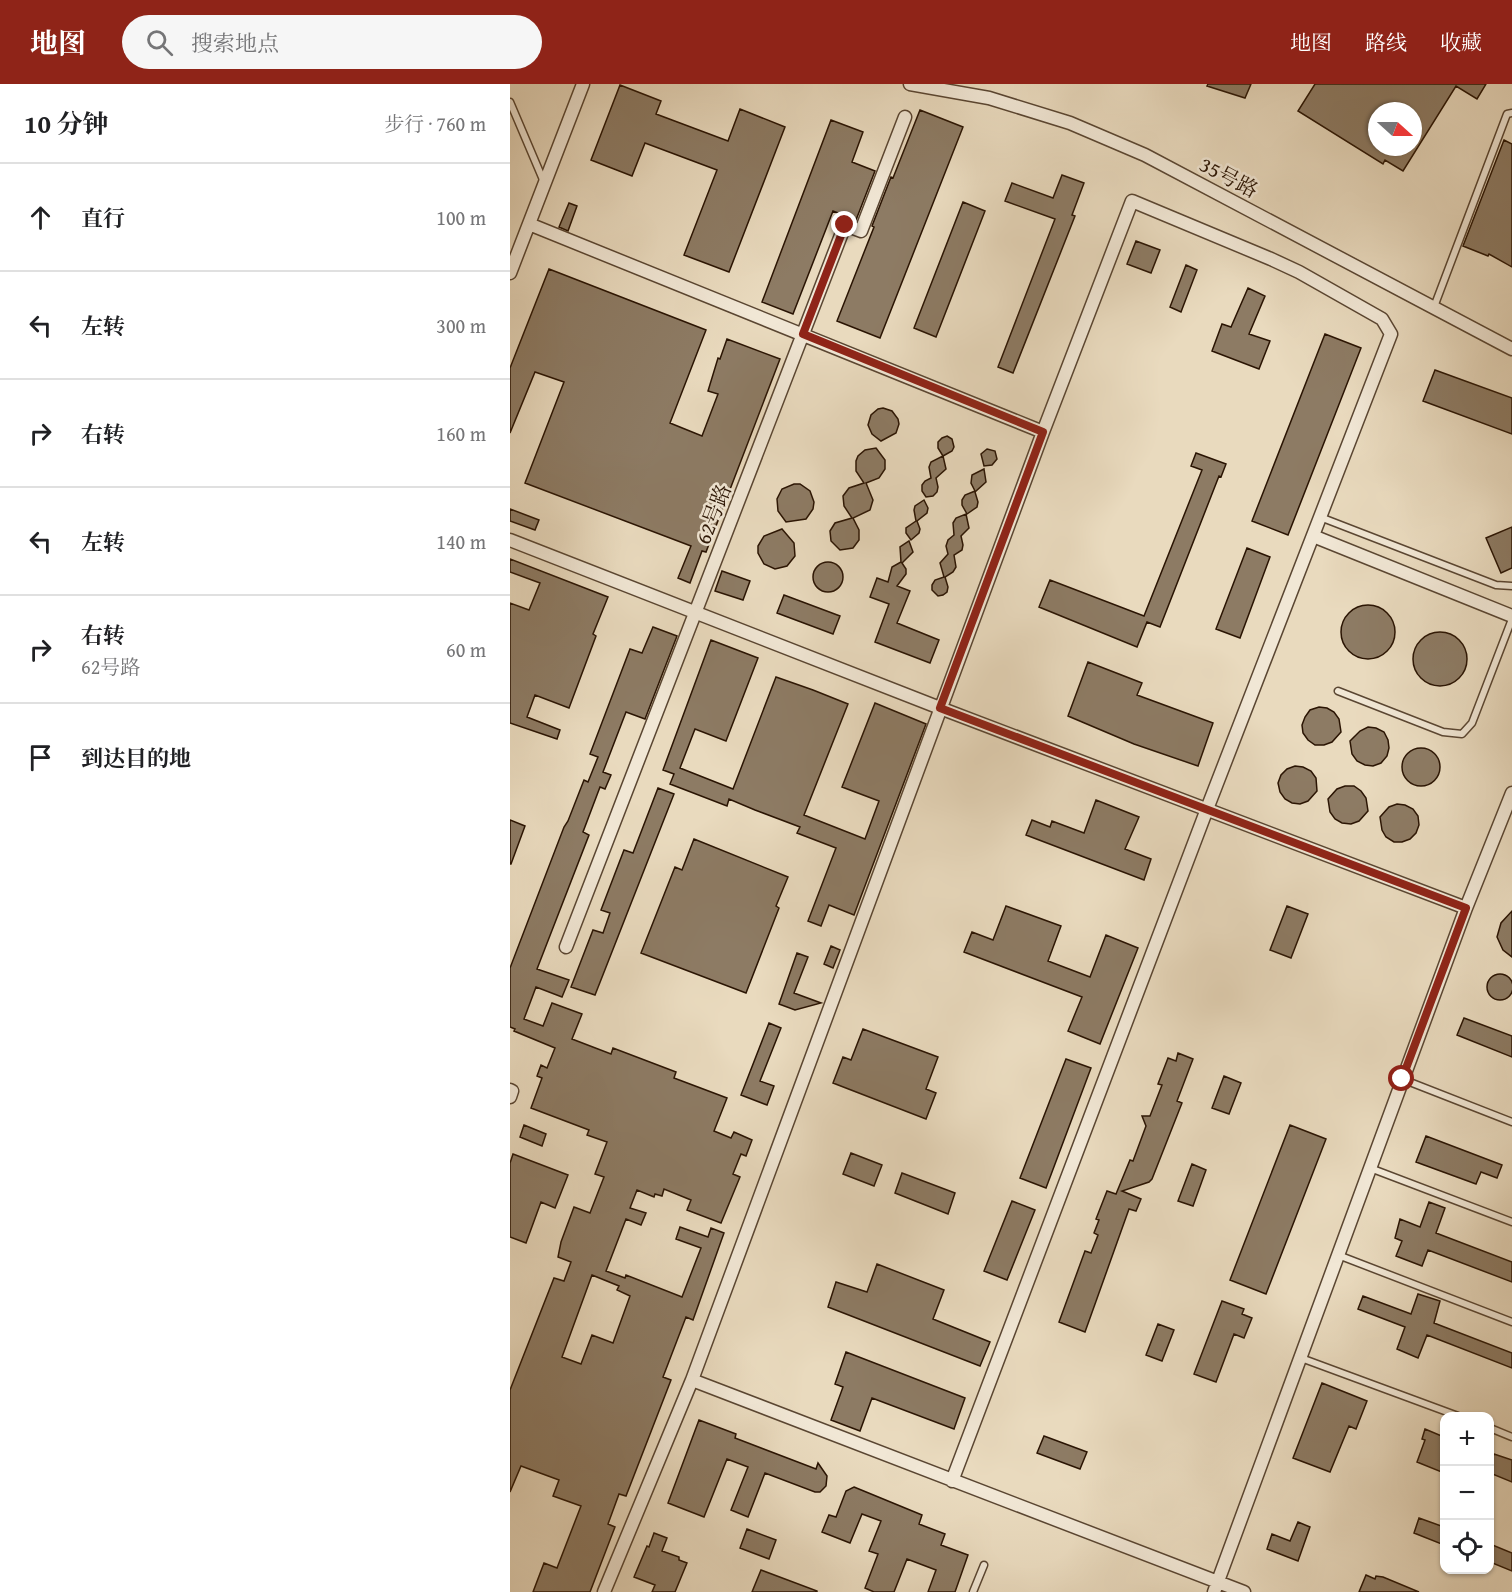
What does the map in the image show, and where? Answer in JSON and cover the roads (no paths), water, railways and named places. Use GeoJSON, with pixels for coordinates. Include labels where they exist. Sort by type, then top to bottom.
{"type":"FeatureCollection","features":[{"type":"Feature","properties":{"kind":"street"},"geometry":{"type":"LineString","coordinates":[[510,273],[583,84]]}},
{"type":"Feature","properties":{"kind":"street","name":"35号路"},"geometry":{"type":"LineString","coordinates":[[910,84],[989,98],[1070,123],[1145,155],[1512,349]]}},
{"type":"Feature","properties":{"kind":"street","name":"62号路"},"geometry":{"type":"LineString","coordinates":[[566,947],[845,225],[861,231],[905,117]]}},
{"type":"Feature","properties":{"kind":"street"},"geometry":{"type":"LineString","coordinates":[[604,1592],[692,1380],[1043,432],[1132,201],[1272,259],[1382,319],[1391,334],[1207,809],[952,1481]]}},
{"type":"Feature","properties":{"kind":"street"},"geometry":{"type":"LineString","coordinates":[[529,224],[1043,432]]}},
{"type":"Feature","properties":{"kind":"street"},"geometry":{"type":"LineString","coordinates":[[1313,536],[1512,617]]}},
{"type":"Feature","properties":{"kind":"street"},"geometry":{"type":"LineString","coordinates":[[510,540],[940,708],[1466,908]]}},
{"type":"Feature","properties":{"kind":"street"},"geometry":{"type":"LineString","coordinates":[[1216,1587],[1402,1079],[1512,793]]}},
{"type":"Feature","properties":{"kind":"street"},"geometry":{"type":"LineString","coordinates":[[692,1380],[1216,1587],[1244,1592]]}},
{"type":"Feature","properties":{"kind":"lane"},"geometry":{"type":"LineString","coordinates":[[510,102],[544,183]]}},
{"type":"Feature","properties":{"kind":"lane"},"geometry":{"type":"LineString","coordinates":[[1434,307],[1507,114],[1512,113]]}},
{"type":"Feature","properties":{"kind":"lane"},"geometry":{"type":"LineString","coordinates":[[1320,517],[1496,585],[1512,586]]}},
{"type":"Feature","properties":{"kind":"lane"},"geometry":{"type":"LineString","coordinates":[[1338,691],[1443,732],[1462,734],[1472,723],[1512,617]]}},
{"type":"Feature","properties":{"kind":"lane"},"geometry":{"type":"LineString","coordinates":[[1402,1079],[1512,1122]]}},
{"type":"Feature","properties":{"kind":"lane"},"geometry":{"type":"LineString","coordinates":[[1370,1168],[1512,1222]]}},
{"type":"Feature","properties":{"kind":"lane"},"geometry":{"type":"LineString","coordinates":[[1338,1255],[1512,1322]]}},
{"type":"Feature","properties":{"kind":"lane"},"geometry":{"type":"LineString","coordinates":[[1301,1358],[1447,1412]]}},
{"type":"Feature","properties":{"kind":"lane"},"geometry":{"type":"LineString","coordinates":[[1494,1430],[1512,1437]]}},
{"type":"Feature","properties":{"kind":"lane"},"geometry":{"type":"LineString","coordinates":[[973,1592],[984,1565]]}}]}
